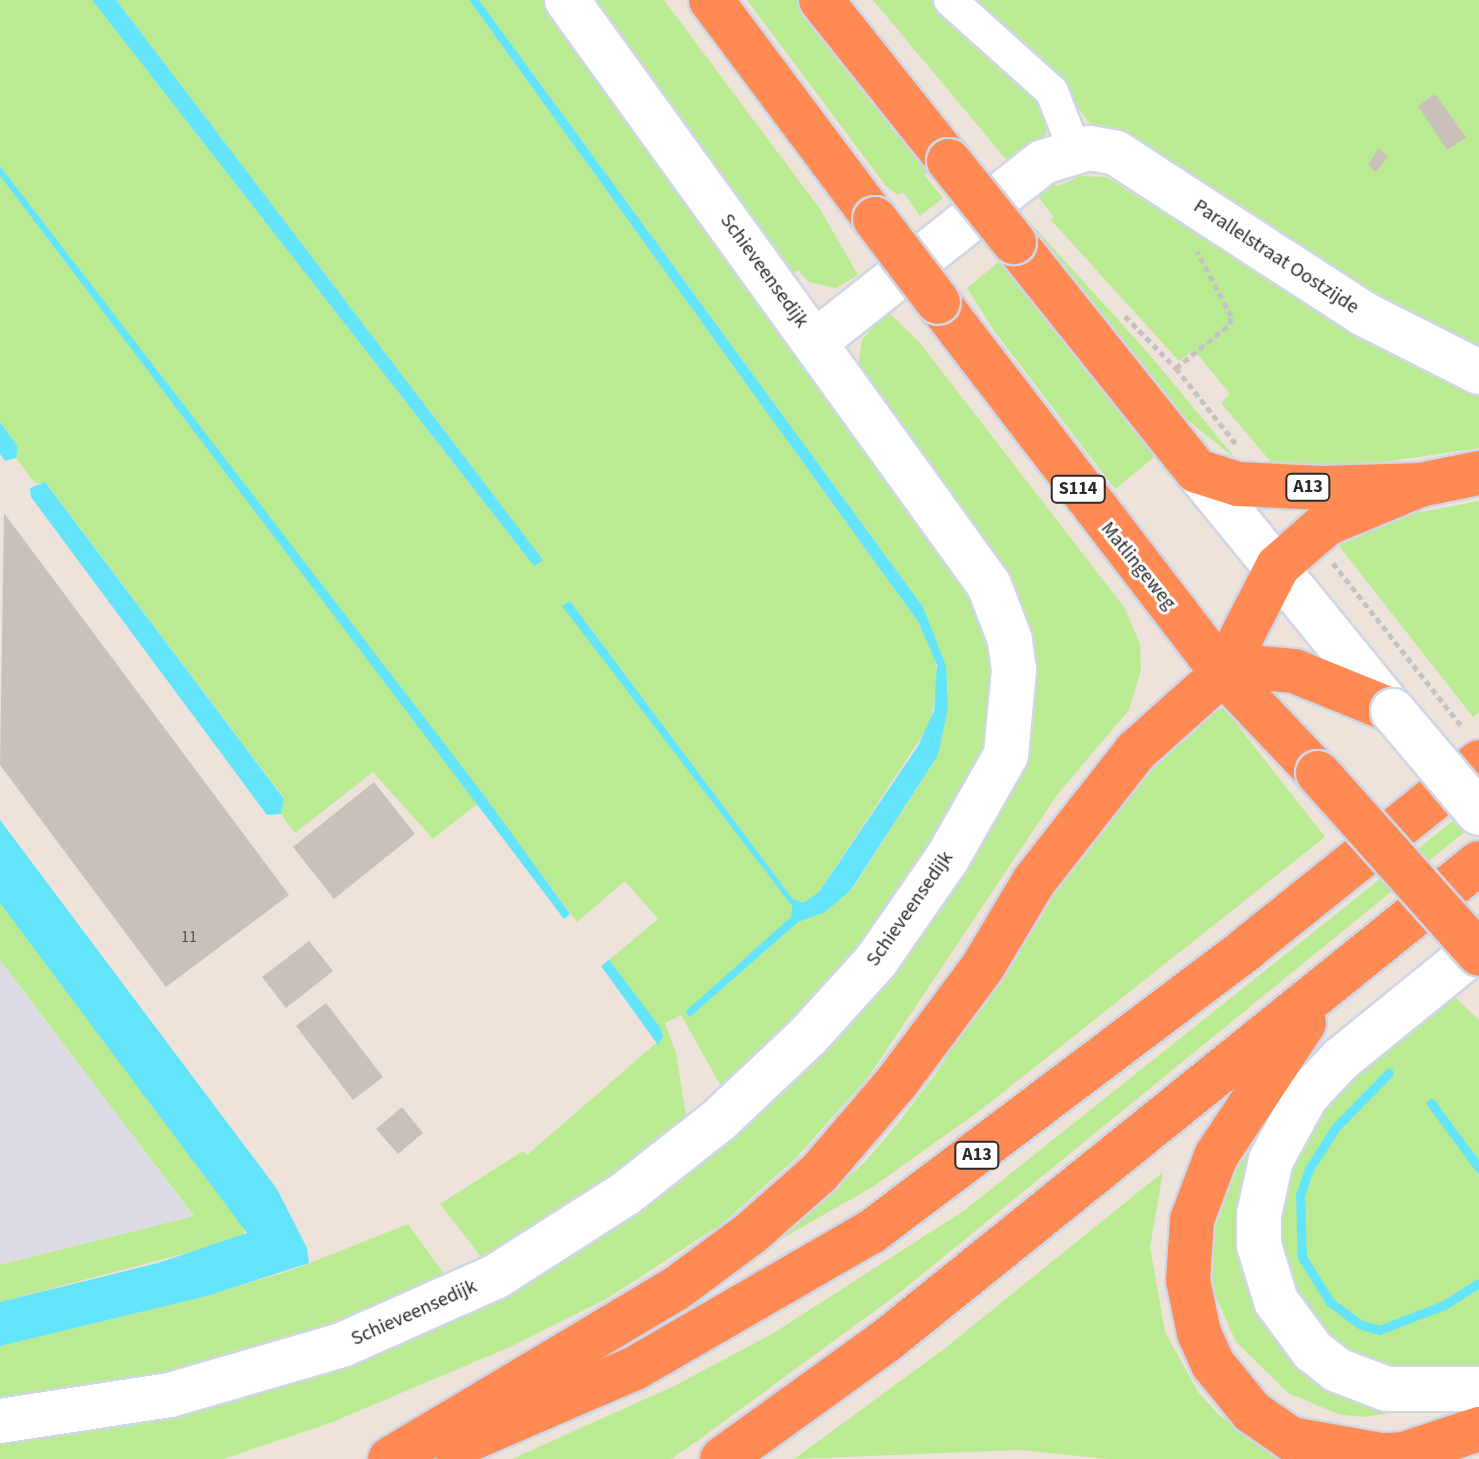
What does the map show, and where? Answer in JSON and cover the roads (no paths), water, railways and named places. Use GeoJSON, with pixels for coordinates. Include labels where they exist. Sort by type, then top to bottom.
{"type":"FeatureCollection","features":[{"type":"Feature","properties":{"kind":"highway","name":"Matlingeweg"},"geometry":{"type":"LineString","coordinates":[[711,0],[1223,673],[1318,773],[1479,954]]}},
{"type":"Feature","properties":{"kind":"highway"},"geometry":{"type":"LineString","coordinates":[[821,0],[1197,471]]}},
{"type":"Feature","properties":{"kind":"highway","name":"A13"},"geometry":{"type":"LineString","coordinates":[[1197,471],[1238,484],[1420,485]]}},
{"type":"Feature","properties":{"kind":"highway","name":"A13"},"geometry":{"type":"LineString","coordinates":[[390,1459],[674,1290],[739,1242],[819,1173],[897,1082],[982,968],[1034,881],[1135,752],[1223,673],[1278,566],[1326,524],[1420,485],[1479,473]]}},
{"type":"Feature","properties":{"kind":"highway"},"geometry":{"type":"LineString","coordinates":[[1223,673],[1260,668],[1294,671],[1393,711]]}},
{"type":"Feature","properties":{"kind":"highway","name":"A13"},"geometry":{"type":"LineString","coordinates":[[420,1459],[635,1368],[871,1232],[1246,949],[1475,750]]}},
{"type":"Feature","properties":{"kind":"highway"},"geometry":{"type":"LineString","coordinates":[[722,1459],[887,1340],[1479,863]]}},
{"type":"Feature","properties":{"kind":"highway"},"geometry":{"type":"LineString","coordinates":[[1327,988],[1233,1127],[1205,1185],[1189,1247],[1188,1280],[1199,1333],[1213,1364],[1252,1412],[1291,1439],[1349,1453],[1393,1454],[1479,1429]]}},
{"type":"Feature","properties":{"kind":"street","name":"Schieveensedijk"},"geometry":{"type":"LineString","coordinates":[[0,1421],[130,1403],[254,1374],[380,1330],[495,1277],[625,1194],[719,1120],[808,1036],[876,961],[992,786],[1013,724],[1014,670],[1001,611],[971,555],[567,0]]}},
{"type":"Feature","properties":{"kind":"street"},"geometry":{"type":"LineString","coordinates":[[950,0],[1052,92],[1075,151]]}},
{"type":"Feature","properties":{"kind":"street","name":"Parallelstraat Oostzijde"},"geometry":{"type":"LineString","coordinates":[[815,342],[1043,162],[1075,151],[1116,153],[1364,314],[1479,372]]}},
{"type":"Feature","properties":{"kind":"street"},"geometry":{"type":"LineString","coordinates":[[1197,471],[1479,813]]}},
{"type":"Feature","properties":{"kind":"street"},"geometry":{"type":"LineString","coordinates":[[1479,947],[1341,1059],[1306,1096],[1287,1124],[1261,1187],[1259,1245],[1276,1301],[1291,1326],[1337,1370],[1387,1389],[1479,1389]]}},
{"type":"Feature","properties":{"kind":"water"},"geometry":{"type":"Polygon","coordinates":[[[92,0],[116,0],[543,560],[534,566],[92,0]]]}},
{"type":"Feature","properties":{"kind":"water"},"geometry":{"type":"Polygon","coordinates":[[[469,0],[479,0],[923,607],[946,666],[948,708],[938,755],[851,890],[825,912],[798,922],[690,1017],[685,1012],[791,917],[792,906],[562,606],[570,601],[792,898],[803,903],[819,892],[918,746],[934,711],[937,665],[919,623],[469,0]]]}},
{"type":"Feature","properties":{"kind":"water"},"geometry":{"type":"Polygon","coordinates":[[[0,166],[483,794],[570,914],[564,919],[0,176],[0,166]]]}},
{"type":"Feature","properties":{"kind":"water"},"geometry":{"type":"Polygon","coordinates":[[[0,422],[18,447],[16,458],[5,461],[0,454],[0,422]]]}},
{"type":"Feature","properties":{"kind":"water"},"geometry":{"type":"Polygon","coordinates":[[[45,482],[284,799],[281,814],[267,815],[31,497],[30,488],[45,482]]]}},
{"type":"Feature","properties":{"kind":"water"},"geometry":{"type":"Polygon","coordinates":[[[0,820],[277,1189],[307,1248],[309,1263],[207,1296],[0,1346],[0,1302],[158,1263],[247,1233],[0,903],[0,820]]]}},
{"type":"Feature","properties":{"kind":"water"},"geometry":{"type":"Polygon","coordinates":[[[609,960],[660,1027],[663,1036],[658,1045],[601,966],[609,960]]]}},
{"type":"Feature","properties":{"kind":"waterway"},"geometry":{"type":"LineString","coordinates":[[1389,1073],[1336,1127],[1309,1169],[1300,1195],[1302,1257],[1330,1302],[1359,1324],[1379,1330],[1444,1305],[1479,1283]]}},
{"type":"Feature","properties":{"kind":"waterway"},"geometry":{"type":"LineString","coordinates":[[1431,1103],[1479,1168]]}}]}
